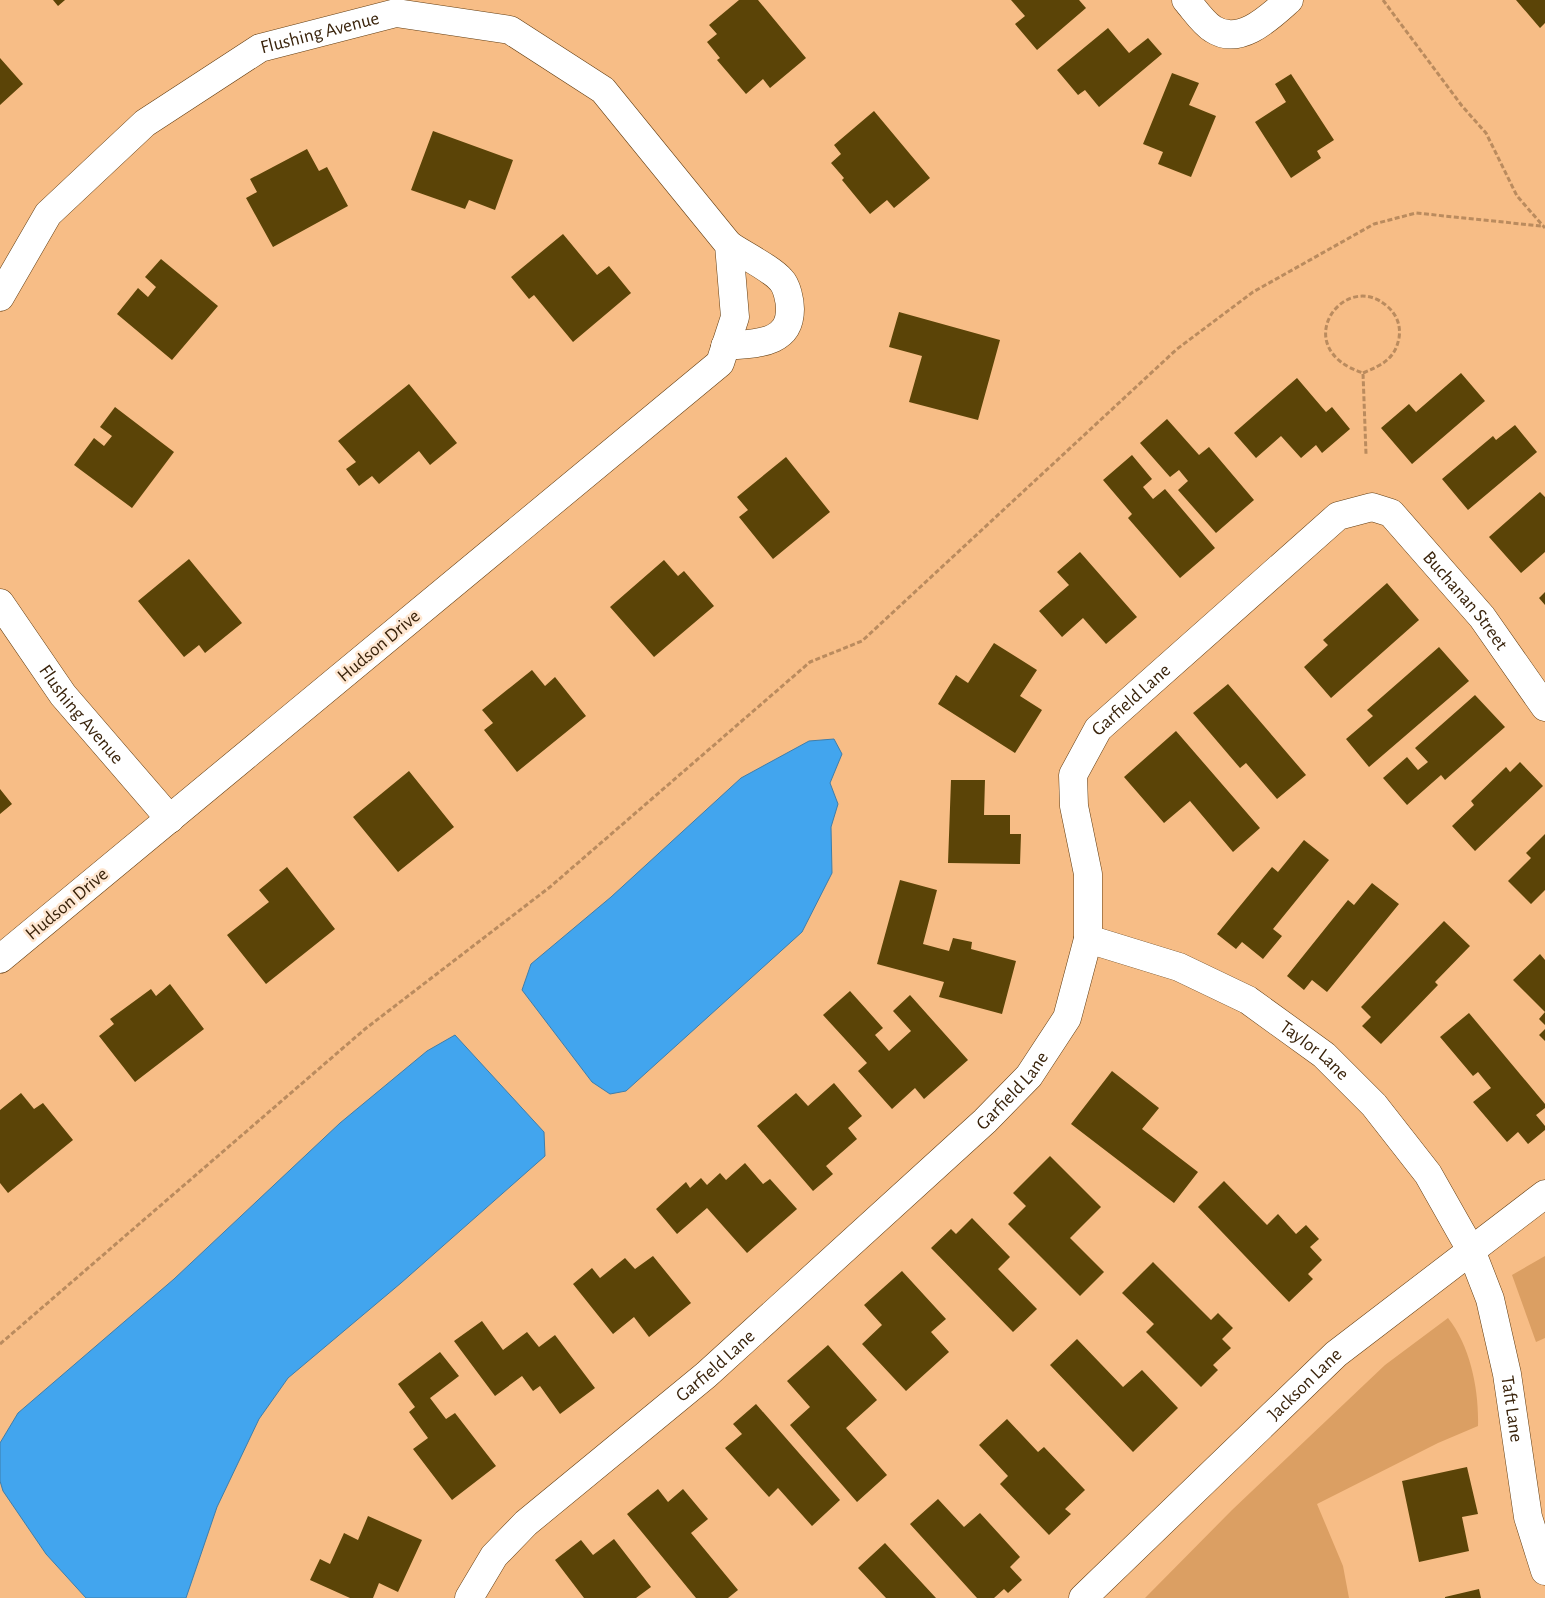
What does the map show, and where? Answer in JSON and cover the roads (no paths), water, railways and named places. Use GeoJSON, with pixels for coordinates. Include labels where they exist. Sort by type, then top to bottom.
{"type":"FeatureCollection","features":[{"type":"Feature","properties":{"kind":"street"},"geometry":{"type":"LineString","coordinates":[[1186,0],[1213,29],[1226,34],[1237,34],[1260,25],[1289,0]]}},
{"type":"Feature","properties":{"kind":"street","name":"Flushing Avenue"},"geometry":{"type":"LineString","coordinates":[[0,297],[48,214],[145,123],[260,48],[396,13],[510,30],[603,90],[729,245],[782,280],[790,302],[790,316],[784,333],[770,342],[725,346]]}},
{"type":"Feature","properties":{"kind":"street","name":"Hudson Drive"},"geometry":{"type":"LineString","coordinates":[[0,959],[720,363],[735,317],[729,245]]}},
{"type":"Feature","properties":{"kind":"street","name":"Buchanan Street"},"geometry":{"type":"LineString","coordinates":[[1372,507],[1391,513],[1482,617],[1545,707]]}},
{"type":"Feature","properties":{"kind":"street","name":"Garfield Lane"},"geometry":{"type":"LineString","coordinates":[[469,1598],[494,1556],[526,1523],[706,1375],[986,1121],[1029,1076],[1067,1018],[1088,939],[1088,874],[1074,806],[1073,774],[1098,729],[1338,516],[1372,507]]}},
{"type":"Feature","properties":{"kind":"street","name":"Flushing Avenue"},"geometry":{"type":"LineString","coordinates":[[0,603],[62,695],[170,819]]}},
{"type":"Feature","properties":{"kind":"street","name":"Taylor Lane"},"geometry":{"type":"LineString","coordinates":[[1088,939],[1179,968],[1248,1000],[1324,1055],[1374,1105],[1428,1174],[1471,1250]]}},
{"type":"Feature","properties":{"kind":"street","name":"Jackson Lane"},"geometry":{"type":"LineString","coordinates":[[1083,1598],[1336,1354],[1545,1194]]}},
{"type":"Feature","properties":{"kind":"street","name":"Taft Lane"},"geometry":{"type":"LineString","coordinates":[[1471,1250],[1492,1308],[1507,1374],[1528,1518],[1545,1571]]}},
{"type":"Feature","properties":{"kind":"water"},"geometry":{"type":"Polygon","coordinates":[[[834,739],[842,754],[830,783],[838,804],[831,827],[832,873],[802,932],[626,1091],[610,1094],[592,1082],[522,990],[531,964],[611,897],[741,778],[809,741],[834,739]]]}},
{"type":"Feature","properties":{"kind":"water"},"geometry":{"type":"Polygon","coordinates":[[[455,1035],[544,1132],[545,1156],[401,1283],[288,1378],[259,1419],[217,1507],[186,1598],[86,1598],[46,1554],[3,1491],[0,1481],[0,1443],[18,1413],[174,1279],[340,1123],[427,1051],[455,1035]]]}}]}
